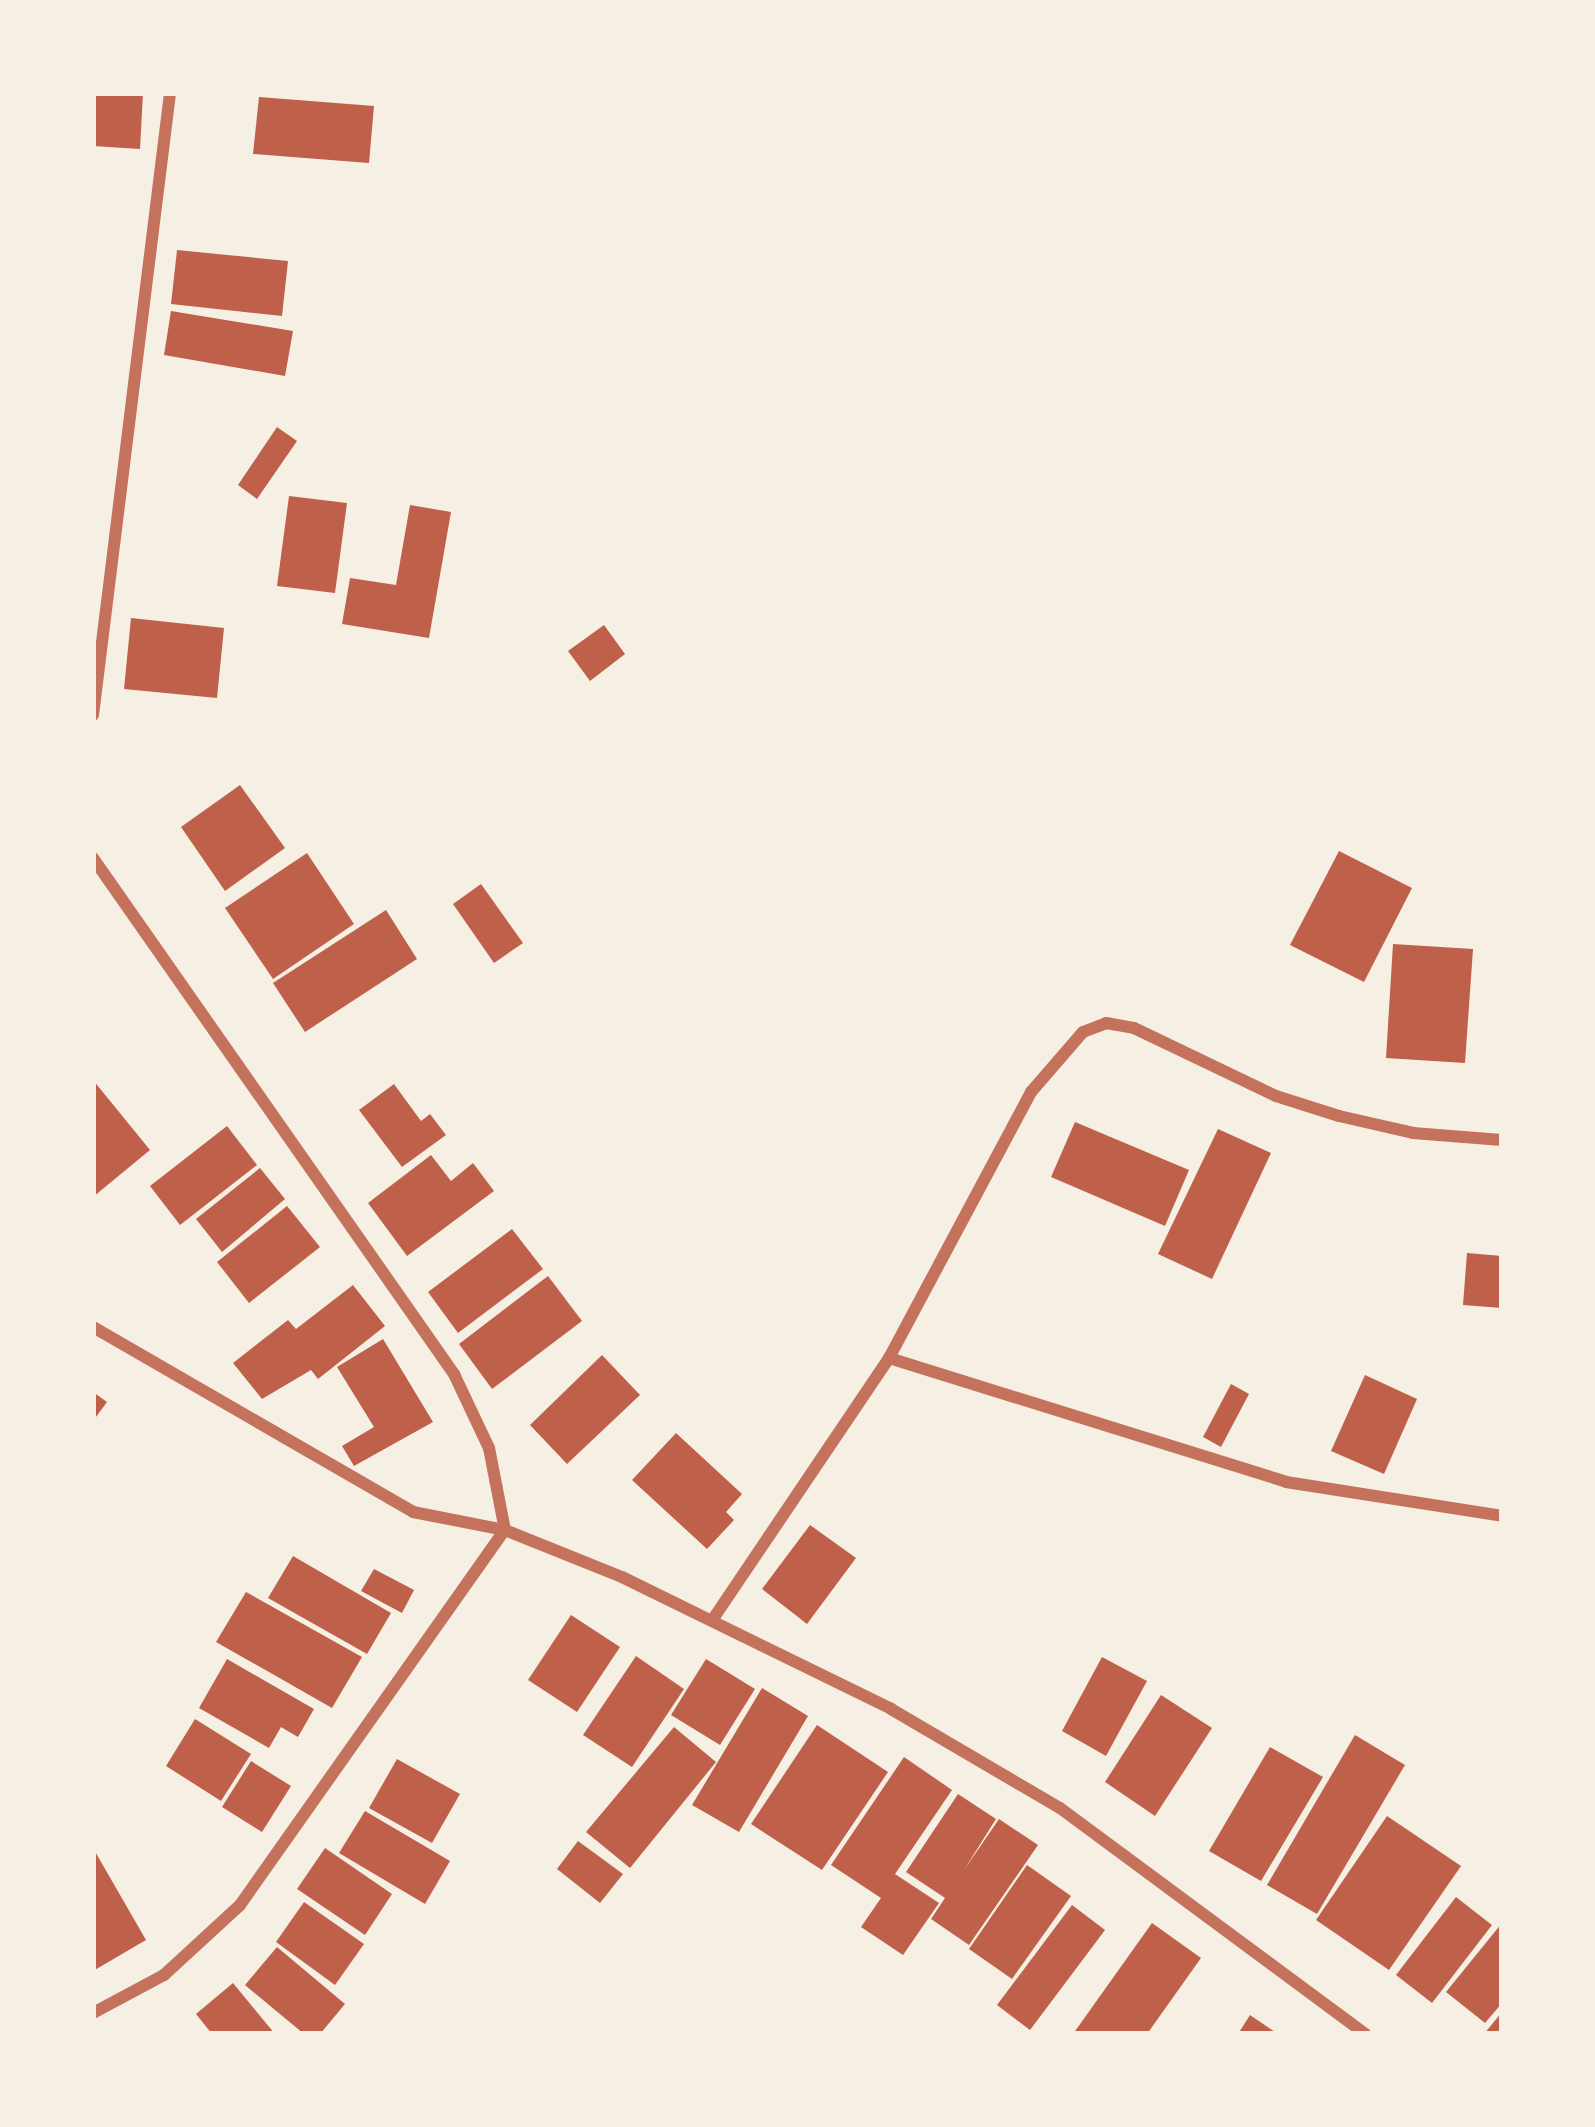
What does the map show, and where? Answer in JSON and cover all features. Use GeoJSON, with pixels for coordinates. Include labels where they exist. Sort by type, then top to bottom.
{"type":"FeatureCollection","features":[{"type":"Feature","properties":{"kind":"street"},"geometry":{"type":"LineString","coordinates":[[93,716],[170,93]]}},
{"type":"Feature","properties":{"kind":"street"},"geometry":{"type":"LineString","coordinates":[[93,858],[454,1374],[489,1448],[505,1530],[240,1905],[164,1975],[93,2013]]}},
{"type":"Feature","properties":{"kind":"street"},"geometry":{"type":"LineString","coordinates":[[713,1619],[889,1358],[1030,1092],[1065,1048],[1106,1023],[1339,1116],[1413,1133],[1502,1140]]}},
{"type":"Feature","properties":{"kind":"street"},"geometry":{"type":"LineString","coordinates":[[93,1327],[413,1512],[505,1530],[713,1619],[891,1708],[1060,1808],[1365,2034]]}},
{"type":"Feature","properties":{"kind":"street"},"geometry":{"type":"LineString","coordinates":[[889,1358],[1286,1482],[1502,1516]]}},
{"type":"Feature","properties":{"kind":"building"},"geometry":{"type":"Polygon","coordinates":[[[93,93],[143,93],[140,149],[93,146],[93,93]]]}},
{"type":"Feature","properties":{"kind":"building"},"geometry":{"type":"Polygon","coordinates":[[[259,97],[374,106],[369,163],[253,154],[259,97]]]}},
{"type":"Feature","properties":{"kind":"building"},"geometry":{"type":"Polygon","coordinates":[[[177,250],[288,261],[282,316],[171,304],[177,250]]]}},
{"type":"Feature","properties":{"kind":"building"},"geometry":{"type":"Polygon","coordinates":[[[171,311],[293,331],[285,376],[164,355],[171,311]]]}},
{"type":"Feature","properties":{"kind":"building"},"geometry":{"type":"Polygon","coordinates":[[[277,427],[297,441],[257,499],[238,485],[277,427]]]}},
{"type":"Feature","properties":{"kind":"building"},"geometry":{"type":"Polygon","coordinates":[[[289,496],[347,503],[335,593],[277,586],[289,496]]]}},
{"type":"Feature","properties":{"kind":"building"},"geometry":{"type":"Polygon","coordinates":[[[410,505],[451,512],[429,638],[342,624],[350,578],[396,585],[410,505]]]}},
{"type":"Feature","properties":{"kind":"building"},"geometry":{"type":"Polygon","coordinates":[[[131,618],[224,628],[217,698],[124,689],[131,618]]]}},
{"type":"Feature","properties":{"kind":"building"},"geometry":{"type":"Polygon","coordinates":[[[604,625],[625,654],[590,681],[568,651],[604,625]]]}},
{"type":"Feature","properties":{"kind":"building"},"geometry":{"type":"Polygon","coordinates":[[[240,785],[285,848],[225,891],[181,827],[240,785]]]}},
{"type":"Feature","properties":{"kind":"building"},"geometry":{"type":"Polygon","coordinates":[[[1339,851],[1412,888],[1364,982],[1290,945],[1339,851]]]}},
{"type":"Feature","properties":{"kind":"building"},"geometry":{"type":"Polygon","coordinates":[[[307,853],[354,924],[273,979],[225,908],[307,853]]]}},
{"type":"Feature","properties":{"kind":"building"},"geometry":{"type":"Polygon","coordinates":[[[481,884],[523,943],[494,963],[453,904],[481,884]]]}},
{"type":"Feature","properties":{"kind":"building"},"geometry":{"type":"Polygon","coordinates":[[[386,910],[417,959],[305,1032],[273,983],[386,910]]]}},
{"type":"Feature","properties":{"kind":"building"},"geometry":{"type":"Polygon","coordinates":[[[1393,944],[1473,949],[1465,1063],[1386,1058],[1393,944]]]}},
{"type":"Feature","properties":{"kind":"building"},"geometry":{"type":"Polygon","coordinates":[[[93,1080],[150,1150],[93,1197],[93,1080]]]}},
{"type":"Feature","properties":{"kind":"building"},"geometry":{"type":"Polygon","coordinates":[[[394,1084],[421,1121],[430,1114],[446,1135],[402,1167],[359,1110],[394,1084]]]}},
{"type":"Feature","properties":{"kind":"building"},"geometry":{"type":"Polygon","coordinates":[[[1075,1122],[1189,1170],[1165,1226],[1051,1177],[1075,1122]]]}},
{"type":"Feature","properties":{"kind":"building"},"geometry":{"type":"Polygon","coordinates":[[[227,1126],[257,1165],[180,1225],[150,1186],[227,1126]]]}},
{"type":"Feature","properties":{"kind":"building"},"geometry":{"type":"Polygon","coordinates":[[[1218,1129],[1271,1153],[1212,1279],[1158,1254],[1218,1129]]]}},
{"type":"Feature","properties":{"kind":"building"},"geometry":{"type":"Polygon","coordinates":[[[431,1155],[451,1181],[473,1163],[494,1191],[407,1256],[368,1203],[431,1155]]]}},
{"type":"Feature","properties":{"kind":"building"},"geometry":{"type":"Polygon","coordinates":[[[260,1168],[285,1199],[222,1252],[196,1219],[260,1168]]]}},
{"type":"Feature","properties":{"kind":"building"},"geometry":{"type":"Polygon","coordinates":[[[287,1206],[320,1247],[249,1303],[217,1262],[287,1206]]]}},
{"type":"Feature","properties":{"kind":"building"},"geometry":{"type":"Polygon","coordinates":[[[512,1229],[543,1269],[458,1333],[428,1292],[512,1229]]]}},
{"type":"Feature","properties":{"kind":"building"},"geometry":{"type":"Polygon","coordinates":[[[1467,1253],[1502,1256],[1502,1308],[1463,1305],[1467,1253]]]}},
{"type":"Feature","properties":{"kind":"building"},"geometry":{"type":"Polygon","coordinates":[[[548,1276],[582,1321],[492,1389],[459,1344],[548,1276]]]}},
{"type":"Feature","properties":{"kind":"building"},"geometry":{"type":"Polygon","coordinates":[[[353,1285],[385,1326],[318,1379],[311,1370],[262,1399],[233,1363],[288,1320],[296,1329],[353,1285]]]}},
{"type":"Feature","properties":{"kind":"building"},"geometry":{"type":"Polygon","coordinates":[[[383,1339],[433,1422],[354,1466],[342,1446],[374,1427],[337,1367],[383,1339]]]}},
{"type":"Feature","properties":{"kind":"building"},"geometry":{"type":"Polygon","coordinates":[[[602,1355],[640,1395],[567,1464],[530,1425],[602,1355]]]}},
{"type":"Feature","properties":{"kind":"building"},"geometry":{"type":"Polygon","coordinates":[[[1365,1375],[1417,1399],[1384,1474],[1331,1451],[1365,1375]]]}},
{"type":"Feature","properties":{"kind":"building"},"geometry":{"type":"Polygon","coordinates":[[[1231,1384],[1249,1394],[1221,1447],[1203,1437],[1231,1384]]]}},
{"type":"Feature","properties":{"kind":"building"},"geometry":{"type":"Polygon","coordinates":[[[93,1392],[107,1402],[93,1421],[93,1392]]]}},
{"type":"Feature","properties":{"kind":"building"},"geometry":{"type":"Polygon","coordinates":[[[676,1433],[742,1494],[726,1512],[734,1520],[707,1549],[632,1480],[676,1433]]]}},
{"type":"Feature","properties":{"kind":"building"},"geometry":{"type":"Polygon","coordinates":[[[810,1525],[856,1558],[807,1624],[762,1589],[810,1525]]]}},
{"type":"Feature","properties":{"kind":"building"},"geometry":{"type":"Polygon","coordinates":[[[293,1556],[391,1613],[367,1654],[268,1598],[293,1556]]]}},
{"type":"Feature","properties":{"kind":"building"},"geometry":{"type":"Polygon","coordinates":[[[374,1569],[414,1590],[402,1613],[361,1591],[374,1569]]]}},
{"type":"Feature","properties":{"kind":"building"},"geometry":{"type":"Polygon","coordinates":[[[246,1592],[362,1657],[332,1708],[216,1642],[246,1592]]]}},
{"type":"Feature","properties":{"kind":"building"},"geometry":{"type":"Polygon","coordinates":[[[571,1615],[620,1647],[577,1712],[528,1680],[571,1615]]]}},
{"type":"Feature","properties":{"kind":"building"},"geometry":{"type":"Polygon","coordinates":[[[636,1656],[684,1689],[632,1767],[583,1735],[636,1656]]]}},
{"type":"Feature","properties":{"kind":"building"},"geometry":{"type":"Polygon","coordinates":[[[1102,1657],[1147,1681],[1106,1756],[1062,1731],[1102,1657]]]}},
{"type":"Feature","properties":{"kind":"building"},"geometry":{"type":"Polygon","coordinates":[[[227,1659],[314,1709],[298,1737],[281,1727],[269,1748],[199,1708],[227,1659]]]}},
{"type":"Feature","properties":{"kind":"building"},"geometry":{"type":"Polygon","coordinates":[[[706,1659],[755,1689],[720,1745],[671,1715],[706,1659]]]}},
{"type":"Feature","properties":{"kind":"building"},"geometry":{"type":"Polygon","coordinates":[[[762,1688],[808,1716],[739,1832],[692,1805],[762,1688]]]}},
{"type":"Feature","properties":{"kind":"building"},"geometry":{"type":"Polygon","coordinates":[[[1161,1695],[1212,1728],[1155,1816],[1105,1782],[1161,1695]]]}},
{"type":"Feature","properties":{"kind":"building"},"geometry":{"type":"Polygon","coordinates":[[[195,1719],[251,1754],[221,1801],[166,1766],[195,1719]]]}},
{"type":"Feature","properties":{"kind":"building"},"geometry":{"type":"Polygon","coordinates":[[[817,1725],[888,1772],[822,1870],[751,1824],[817,1725]]]}},
{"type":"Feature","properties":{"kind":"building"},"geometry":{"type":"Polygon","coordinates":[[[674,1727],[716,1762],[630,1868],[586,1832],[674,1727]]]}},
{"type":"Feature","properties":{"kind":"building"},"geometry":{"type":"Polygon","coordinates":[[[1355,1735],[1405,1765],[1317,1914],[1267,1885],[1355,1735]]]}},
{"type":"Feature","properties":{"kind":"building"},"geometry":{"type":"Polygon","coordinates":[[[1270,1747],[1323,1777],[1261,1881],[1209,1851],[1270,1747]]]}},
{"type":"Feature","properties":{"kind":"building"},"geometry":{"type":"Polygon","coordinates":[[[904,1757],[952,1790],[895,1874],[939,1903],[903,1955],[861,1927],[881,1898],[831,1865],[904,1757]]]}},
{"type":"Feature","properties":{"kind":"building"},"geometry":{"type":"Polygon","coordinates":[[[397,1759],[460,1794],[432,1843],[369,1808],[397,1759]]]}},
{"type":"Feature","properties":{"kind":"building"},"geometry":{"type":"Polygon","coordinates":[[[251,1761],[291,1786],[262,1832],[222,1807],[251,1761]]]}},
{"type":"Feature","properties":{"kind":"building"},"geometry":{"type":"Polygon","coordinates":[[[958,1794],[996,1819],[964,1870],[999,1819],[1038,1845],[969,1945],[931,1919],[945,1898],[906,1872],[958,1794]]]}},
{"type":"Feature","properties":{"kind":"building"},"geometry":{"type":"Polygon","coordinates":[[[365,1811],[450,1861],[425,1904],[339,1853],[365,1811]]]}},
{"type":"Feature","properties":{"kind":"building"},"geometry":{"type":"Polygon","coordinates":[[[1387,1816],[1461,1866],[1389,1970],[1316,1920],[1387,1816]]]}},
{"type":"Feature","properties":{"kind":"building"},"geometry":{"type":"Polygon","coordinates":[[[578,1841],[623,1874],[600,1903],[557,1869],[578,1841]]]}},
{"type":"Feature","properties":{"kind":"building"},"geometry":{"type":"Polygon","coordinates":[[[93,1848],[146,1940],[93,1971],[93,1848]]]}},
{"type":"Feature","properties":{"kind":"building"},"geometry":{"type":"Polygon","coordinates":[[[325,1848],[392,1894],[365,1935],[297,1889],[325,1848]]]}},
{"type":"Feature","properties":{"kind":"building"},"geometry":{"type":"Polygon","coordinates":[[[1027,1865],[1071,1896],[1012,1979],[969,1949],[1027,1865]]]}},
{"type":"Feature","properties":{"kind":"building"},"geometry":{"type":"Polygon","coordinates":[[[1456,1897],[1492,1925],[1432,2003],[1396,1975],[1456,1897]]]}},
{"type":"Feature","properties":{"kind":"building"},"geometry":{"type":"Polygon","coordinates":[[[304,1902],[364,1944],[335,1985],[276,1942],[304,1902]]]}},
{"type":"Feature","properties":{"kind":"building"},"geometry":{"type":"Polygon","coordinates":[[[1072,1905],[1105,1930],[1030,2030],[997,2005],[1072,1905]]]}},
{"type":"Feature","properties":{"kind":"building"},"geometry":{"type":"Polygon","coordinates":[[[1152,1923],[1201,1958],[1147,2034],[1073,2034],[1152,1923]]]}},
{"type":"Feature","properties":{"kind":"building"},"geometry":{"type":"Polygon","coordinates":[[[1502,1923],[1502,2003],[1485,2023],[1446,1992],[1502,1923]]]}},
{"type":"Feature","properties":{"kind":"building"},"geometry":{"type":"Polygon","coordinates":[[[277,1947],[345,2004],[320,2034],[304,2034],[245,1985],[277,1947]]]}},
{"type":"Feature","properties":{"kind":"building"},"geometry":{"type":"Polygon","coordinates":[[[233,1983],[275,2034],[212,2034],[196,2014],[233,1983]]]}},
{"type":"Feature","properties":{"kind":"building"},"geometry":{"type":"Polygon","coordinates":[[[1502,2012],[1502,2034],[1484,2034],[1502,2012]]]}},
{"type":"Feature","properties":{"kind":"building"},"geometry":{"type":"Polygon","coordinates":[[[1250,2015],[1278,2034],[1238,2034],[1250,2015]]]}}]}
